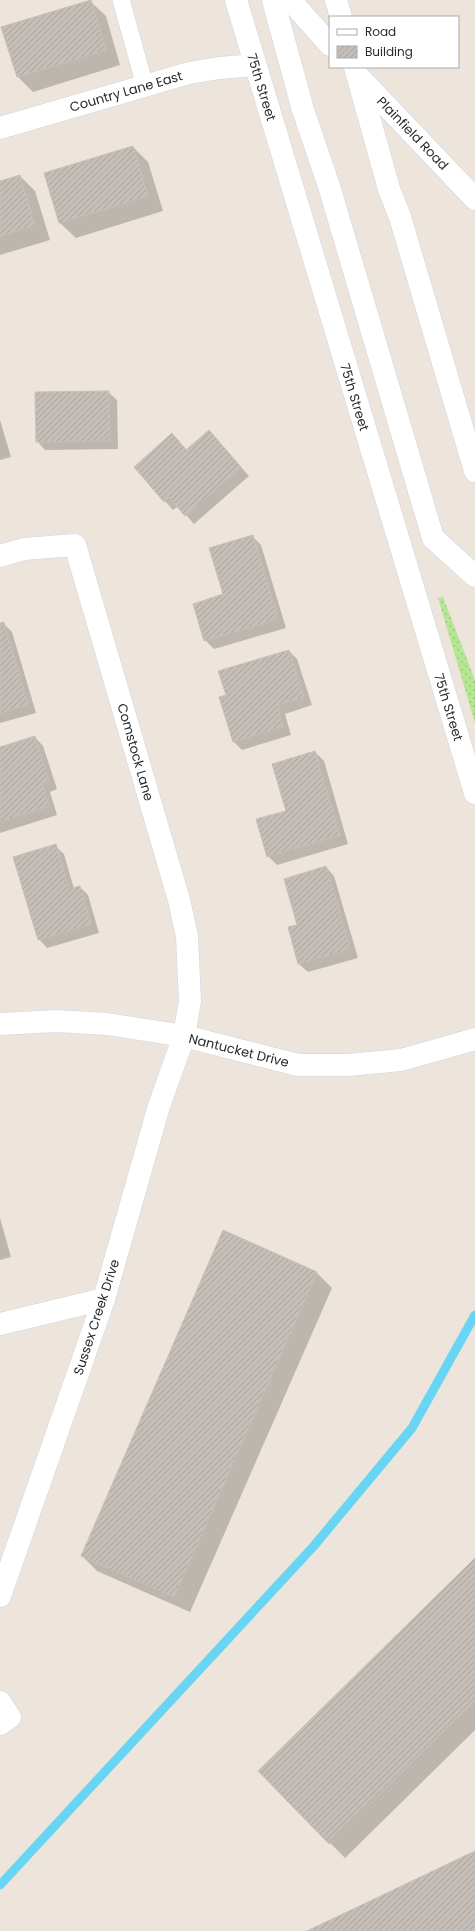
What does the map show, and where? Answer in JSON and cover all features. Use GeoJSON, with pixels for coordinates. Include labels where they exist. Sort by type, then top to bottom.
{"type":"FeatureCollection","features":[{"type":"Feature","properties":{"kind":"main road","name":"75th Street"},"geometry":{"type":"LineString","coordinates":[[236,0],[475,793]]}},
{"type":"Feature","properties":{"kind":"main road"},"geometry":{"type":"LineString","coordinates":[[273,0],[303,110],[329,186],[433,538],[475,576]]}},
{"type":"Feature","properties":{"kind":"main road"},"geometry":{"type":"LineString","coordinates":[[336,0],[341,16]]}},
{"type":"Feature","properties":{"kind":"main road"},"geometry":{"type":"LineString","coordinates":[[295,3],[329,44]]}},
{"type":"Feature","properties":{"kind":"main road","name":"Country Lane East"},"geometry":{"type":"LineString","coordinates":[[0,128],[190,73],[220,68],[255,66]]}},
{"type":"Feature","properties":{"kind":"main road"},"geometry":{"type":"LineString","coordinates":[[354,70],[389,189],[400,217],[475,471]]}},
{"type":"Feature","properties":{"kind":"main road","name":"Plainfield Road"},"geometry":{"type":"LineString","coordinates":[[354,70],[475,199]]}},
{"type":"Feature","properties":{"kind":"main road","name":"Comstock Lane"},"geometry":{"type":"LineString","coordinates":[[0,556],[24,549],[76,545],[179,900],[187,936],[190,1000],[184,1036]]}},
{"type":"Feature","properties":{"kind":"main road","name":"Nantucket Drive"},"geometry":{"type":"LineString","coordinates":[[0,1024],[56,1021],[106,1024],[184,1036],[298,1065],[348,1066],[401,1060],[475,1039]]}},
{"type":"Feature","properties":{"kind":"main road","name":"Sussex Creek Drive"},"geometry":{"type":"LineString","coordinates":[[0,1596],[104,1299],[159,1106],[184,1036]]}},
{"type":"Feature","properties":{"kind":"main road"},"geometry":{"type":"LineString","coordinates":[[0,1324],[104,1299]]}},
{"type":"Feature","properties":{"kind":"main road"},"geometry":{"type":"LineString","coordinates":[[0,1702],[10,1717],[0,1724]]}},
{"type":"Feature","properties":{"kind":"lane"},"geometry":{"type":"LineString","coordinates":[[121,0],[146,86]]}},
{"type":"Feature","properties":{"kind":"green space"},"geometry":{"type":"Polygon","coordinates":[[[443,597],[475,680],[475,723],[438,598],[443,597]]]}},
{"type":"Feature","properties":{"kind":"building"},"geometry":{"type":"Polygon","coordinates":[[[91,0],[106,50],[17,77],[1,27],[91,0]]]}},
{"type":"Feature","properties":{"kind":"building"},"geometry":{"type":"Polygon","coordinates":[[[133,146],[148,196],[59,223],[44,173],[133,146]]]}},
{"type":"Feature","properties":{"kind":"building"},"geometry":{"type":"Polygon","coordinates":[[[20,175],[35,225],[0,236],[0,181],[20,175]]]}},
{"type":"Feature","properties":{"kind":"building"},"geometry":{"type":"Polygon","coordinates":[[[109,391],[110,441],[36,442],[35,392],[109,391]]]}},
{"type":"Feature","properties":{"kind":"building"},"geometry":{"type":"Polygon","coordinates":[[[209,430],[241,467],[185,516],[169,497],[164,502],[134,467],[172,433],[186,450],[209,430]]]}},
{"type":"Feature","properties":{"kind":"building"},"geometry":{"type":"Polygon","coordinates":[[[253,535],[278,619],[204,641],[193,604],[223,594],[209,548],[253,535]]]}},
{"type":"Feature","properties":{"kind":"building"},"geometry":{"type":"Polygon","coordinates":[[[4,622],[28,704],[0,713],[0,623],[4,622]]]}},
{"type":"Feature","properties":{"kind":"building"},"geometry":{"type":"Polygon","coordinates":[[[289,650],[304,697],[277,705],[283,726],[233,742],[219,697],[226,695],[218,671],[289,650]]]}},
{"type":"Feature","properties":{"kind":"building"},"geometry":{"type":"Polygon","coordinates":[[[35,736],[49,781],[42,783],[49,806],[0,822],[0,747],[35,736]]]}},
{"type":"Feature","properties":{"kind":"building"},"geometry":{"type":"Polygon","coordinates":[[[315,751],[340,835],[267,857],[256,819],[286,811],[272,764],[315,751]]]}},
{"type":"Feature","properties":{"kind":"building"},"geometry":{"type":"Polygon","coordinates":[[[56,844],[69,889],[80,886],[91,924],[38,940],[13,857],[56,844]]]}},
{"type":"Feature","properties":{"kind":"building"},"geometry":{"type":"Polygon","coordinates":[[[326,866],[350,949],[298,964],[288,927],[297,925],[284,879],[326,866]]]}},
{"type":"Feature","properties":{"kind":"building"},"geometry":{"type":"Polygon","coordinates":[[[223,1230],[317,1272],[174,1597],[81,1556],[223,1230]]]}},
{"type":"Feature","properties":{"kind":"building"},"geometry":{"type":"Polygon","coordinates":[[[475,1558],[475,1700],[329,1844],[258,1771],[475,1558]]]}},
{"type":"Feature","properties":{"kind":"building"},"geometry":{"type":"Polygon","coordinates":[[[475,1851],[475,1931],[307,1931],[475,1851]]]}},
{"type":"Feature","properties":{"kind":"waterway"},"geometry":{"type":"LineString","coordinates":[[0,1885],[313,1547],[412,1428],[475,1315]]}}]}
